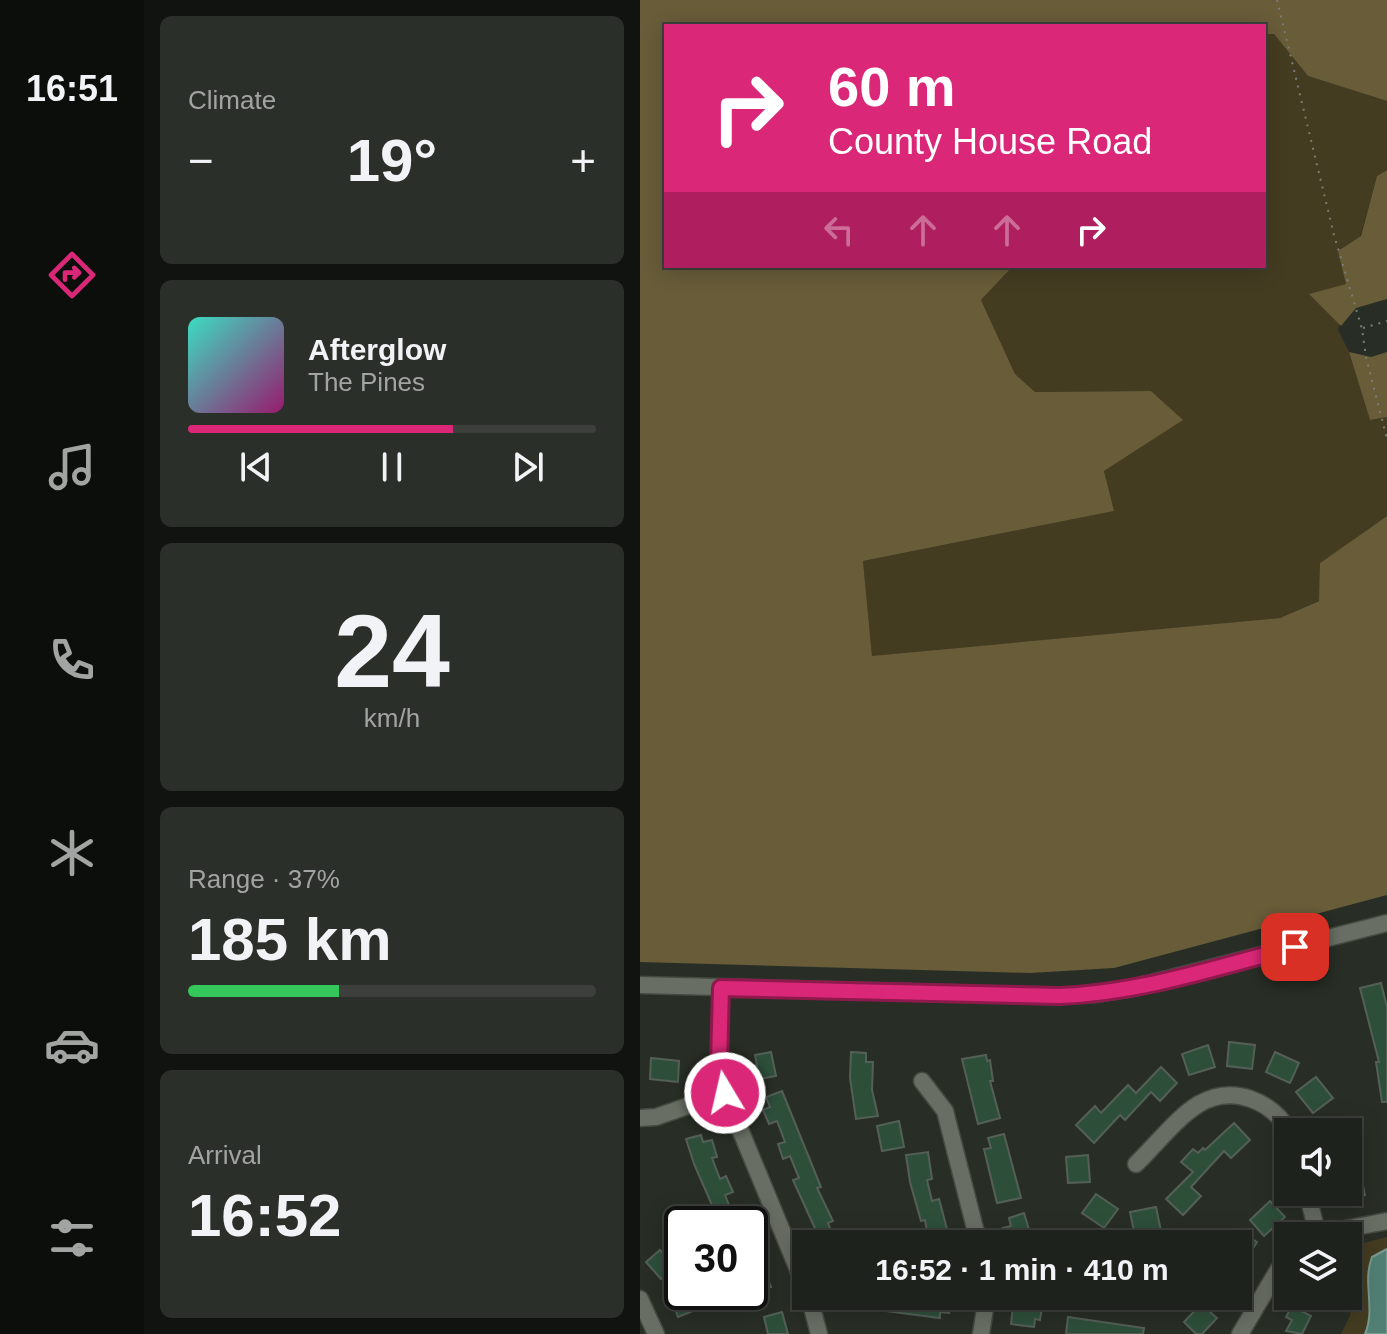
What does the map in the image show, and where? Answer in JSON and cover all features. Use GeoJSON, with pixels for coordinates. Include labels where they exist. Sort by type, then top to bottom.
{"type":"FeatureCollection","features":[{"type":"Feature","properties":{"kind":"street"},"geometry":{"type":"LineString","coordinates":[[640,985],[1059,996],[1094,994],[1173,979],[1387,923]]}},
{"type":"Feature","properties":{"kind":"street"},"geometry":{"type":"LineString","coordinates":[[721,988],[719,1064],[725,1093],[792,1255]]}},
{"type":"Feature","properties":{"kind":"street"},"geometry":{"type":"LineString","coordinates":[[922,1081],[945,1111],[975,1230]]}},
{"type":"Feature","properties":{"kind":"street"},"geometry":{"type":"LineString","coordinates":[[640,1118],[656,1117],[725,1093]]}},
{"type":"Feature","properties":{"kind":"street"},"geometry":{"type":"LineString","coordinates":[[1136,1164],[1196,1105],[1218,1097],[1241,1096],[1257,1100],[1280,1118]]}},
{"type":"Feature","properties":{"kind":"street"},"geometry":{"type":"LineString","coordinates":[[1362,1226],[1387,1221]]}},
{"type":"Feature","properties":{"kind":"street"},"geometry":{"type":"LineString","coordinates":[[1240,1334],[1274,1277]]}},
{"type":"Feature","properties":{"kind":"street"},"geometry":{"type":"LineString","coordinates":[[640,1299],[656,1334]]}},
{"type":"Feature","properties":{"kind":"street"},"geometry":{"type":"LineString","coordinates":[[813,1310],[819,1334]]}},
{"type":"Feature","properties":{"kind":"street"},"geometry":{"type":"LineString","coordinates":[[981,1334],[985,1310]]}},
{"type":"Feature","properties":{"kind":"path"},"geometry":{"type":"LineString","coordinates":[[1277,0],[1334,235],[1362,329],[1387,439]]}},
{"type":"Feature","properties":{"kind":"path"},"geometry":{"type":"LineString","coordinates":[[1362,329],[1387,321]]}},
{"type":"Feature","properties":{"kind":"shaded area"},"geometry":{"type":"Polygon","coordinates":[[[640,0],[1387,0],[1387,101],[1308,76],[1274,34],[1266,34],[1266,24],[664,24],[664,268],[1011,268],[981,300],[1015,374],[1035,392],[1151,391],[1183,420],[1104,471],[1114,511],[863,561],[872,656],[1280,618],[1319,601],[1320,563],[1387,516],[1387,895],[1114,968],[1030,973],[640,962],[640,0]]]}},
{"type":"Feature","properties":{"kind":"shaded area"},"geometry":{"type":"Polygon","coordinates":[[[1266,34],[1274,34],[1308,76],[1387,101],[1387,170],[1377,176],[1347,284],[1310,295],[1340,322],[1338,330],[1349,352],[1370,420],[1387,417],[1387,516],[1320,563],[1320,600],[1280,618],[872,657],[863,561],[1113,511],[1104,471],[1182,420],[1151,391],[1034,392],[1015,374],[981,300],[1011,268],[1266,268],[1266,34]]]}},
{"type":"Feature","properties":{"kind":"shaded area"},"geometry":{"type":"Polygon","coordinates":[[[1387,170],[1387,299],[1356,308],[1341,326],[1309,294],[1346,284],[1338,251],[1361,236],[1377,176],[1387,170]]]}},
{"type":"Feature","properties":{"kind":"shaded area"},"geometry":{"type":"Polygon","coordinates":[[[1349,352],[1371,357],[1387,352],[1387,417],[1370,420],[1349,352]]]}},
{"type":"Feature","properties":{"kind":"shaded area"},"geometry":{"type":"Polygon","coordinates":[[[1387,1237],[1387,1334],[1341,1334],[1351,1310],[1362,1310],[1362,1243],[1387,1237]]]}},
{"type":"Feature","properties":{"kind":"water"},"geometry":{"type":"Polygon","coordinates":[[[1387,1249],[1387,1334],[1365,1334],[1369,1315],[1369,1267],[1372,1257],[1387,1249]]]}},
{"type":"Feature","properties":{"kind":"building"},"geometry":{"type":"Polygon","coordinates":[[[1381,983],[1387,1007],[1387,1102],[1382,1102],[1376,1062],[1379,1062],[1360,988],[1381,983]]]}},
{"type":"Feature","properties":{"kind":"building"},"geometry":{"type":"Polygon","coordinates":[[[1229,1042],[1255,1045],[1252,1069],[1227,1066],[1229,1042]]]}},
{"type":"Feature","properties":{"kind":"building"},"geometry":{"type":"Polygon","coordinates":[[[1208,1045],[1215,1067],[1189,1075],[1182,1054],[1208,1045]]]}},
{"type":"Feature","properties":{"kind":"building"},"geometry":{"type":"Polygon","coordinates":[[[771,1052],[776,1076],[753,1080],[750,1066],[757,1065],[755,1055],[771,1052]]]}},
{"type":"Feature","properties":{"kind":"building"},"geometry":{"type":"Polygon","coordinates":[[[851,1052],[866,1053],[866,1062],[873,1062],[872,1090],[878,1116],[856,1119],[850,1078],[851,1052]]]}},
{"type":"Feature","properties":{"kind":"building"},"geometry":{"type":"Polygon","coordinates":[[[1275,1052],[1299,1063],[1290,1083],[1266,1072],[1275,1052]]]}},
{"type":"Feature","properties":{"kind":"building"},"geometry":{"type":"Polygon","coordinates":[[[986,1055],[987,1061],[990,1060],[993,1081],[990,1081],[1000,1118],[978,1124],[962,1059],[986,1055]]]}},
{"type":"Feature","properties":{"kind":"building"},"geometry":{"type":"Polygon","coordinates":[[[651,1058],[679,1061],[678,1082],[650,1079],[651,1058]]]}},
{"type":"Feature","properties":{"kind":"building"},"geometry":{"type":"Polygon","coordinates":[[[1161,1067],[1177,1083],[1160,1101],[1151,1092],[1125,1120],[1120,1115],[1094,1143],[1076,1125],[1095,1106],[1101,1113],[1128,1085],[1136,1093],[1161,1067]]]}},
{"type":"Feature","properties":{"kind":"building"},"geometry":{"type":"Polygon","coordinates":[[[1316,1077],[1333,1098],[1313,1113],[1296,1092],[1316,1077]]]}},
{"type":"Feature","properties":{"kind":"building"},"geometry":{"type":"Polygon","coordinates":[[[782,1091],[821,1187],[817,1188],[833,1221],[828,1223],[831,1230],[816,1230],[793,1180],[799,1178],[790,1156],[783,1159],[778,1144],[785,1142],[777,1121],[769,1124],[763,1110],[770,1107],[766,1097],[782,1091]]]}},
{"type":"Feature","properties":{"kind":"building"},"geometry":{"type":"Polygon","coordinates":[[[899,1121],[904,1147],[882,1151],[877,1126],[899,1121]]]}},
{"type":"Feature","properties":{"kind":"building"},"geometry":{"type":"Polygon","coordinates":[[[1234,1123],[1250,1140],[1231,1158],[1224,1151],[1191,1187],[1201,1196],[1183,1215],[1166,1199],[1193,1172],[1181,1162],[1193,1149],[1198,1153],[1203,1148],[1205,1150],[1234,1123]]]}},
{"type":"Feature","properties":{"kind":"building"},"geometry":{"type":"Polygon","coordinates":[[[1004,1134],[1021,1198],[997,1203],[984,1149],[991,1148],[988,1138],[1004,1134]]]}},
{"type":"Feature","properties":{"kind":"building"},"geometry":{"type":"Polygon","coordinates":[[[701,1135],[703,1142],[712,1140],[717,1157],[712,1158],[720,1179],[726,1176],[733,1192],[725,1195],[729,1206],[712,1206],[686,1139],[701,1135]]]}},
{"type":"Feature","properties":{"kind":"building"},"geometry":{"type":"Polygon","coordinates":[[[928,1152],[932,1179],[927,1180],[932,1201],[939,1199],[947,1230],[927,1230],[925,1220],[921,1221],[906,1155],[928,1152]]]}},
{"type":"Feature","properties":{"kind":"building"},"geometry":{"type":"Polygon","coordinates":[[[1088,1155],[1090,1182],[1068,1183],[1066,1157],[1088,1155]]]}},
{"type":"Feature","properties":{"kind":"building"},"geometry":{"type":"Polygon","coordinates":[[[1096,1194],[1118,1209],[1104,1228],[1082,1213],[1096,1194]]]}},
{"type":"Feature","properties":{"kind":"building"},"geometry":{"type":"Polygon","coordinates":[[[1270,1201],[1285,1217],[1274,1222],[1274,1227],[1264,1236],[1250,1220],[1270,1201]]]}},
{"type":"Feature","properties":{"kind":"building"},"geometry":{"type":"Polygon","coordinates":[[[1156,1207],[1161,1230],[1134,1230],[1130,1212],[1156,1207]]]}},
{"type":"Feature","properties":{"kind":"building"},"geometry":{"type":"Polygon","coordinates":[[[1024,1213],[1029,1230],[1004,1230],[1011,1226],[1009,1218],[1024,1213]]]}},
{"type":"Feature","properties":{"kind":"building"},"geometry":{"type":"Polygon","coordinates":[[[660,1250],[664,1255],[664,1276],[661,1279],[646,1262],[660,1250]]]}},
{"type":"Feature","properties":{"kind":"building"},"geometry":{"type":"Polygon","coordinates":[[[676,1310],[696,1310],[678,1317],[676,1310]]]}},
{"type":"Feature","properties":{"kind":"building"},"geometry":{"type":"Polygon","coordinates":[[[949,1310],[949,1313],[940,1312],[940,1318],[885,1311],[949,1310]]]}},
{"type":"Feature","properties":{"kind":"building"},"geometry":{"type":"Polygon","coordinates":[[[1012,1310],[1042,1310],[1040,1320],[1035,1319],[1034,1327],[1011,1324],[1012,1310]]]}},
{"type":"Feature","properties":{"kind":"building"},"geometry":{"type":"Polygon","coordinates":[[[1195,1310],[1208,1310],[1217,1318],[1202,1334],[1196,1334],[1184,1322],[1195,1310]]]}},
{"type":"Feature","properties":{"kind":"building"},"geometry":{"type":"Polygon","coordinates":[[[1290,1310],[1300,1310],[1311,1316],[1302,1334],[1286,1331],[1292,1320],[1286,1317],[1290,1310]]]}},
{"type":"Feature","properties":{"kind":"building"},"geometry":{"type":"Polygon","coordinates":[[[782,1312],[788,1334],[768,1334],[764,1317],[782,1312]]]}},
{"type":"Feature","properties":{"kind":"building"},"geometry":{"type":"Polygon","coordinates":[[[1068,1317],[1144,1328],[1143,1334],[1066,1334],[1068,1317]]]}},
{"type":"Feature","properties":{"kind":"route"},"geometry":{"type":"LineString","coordinates":[[725,1093],[719,1064],[721,988],[1059,996],[1094,994],[1153,984],[1295,947]]}}]}
